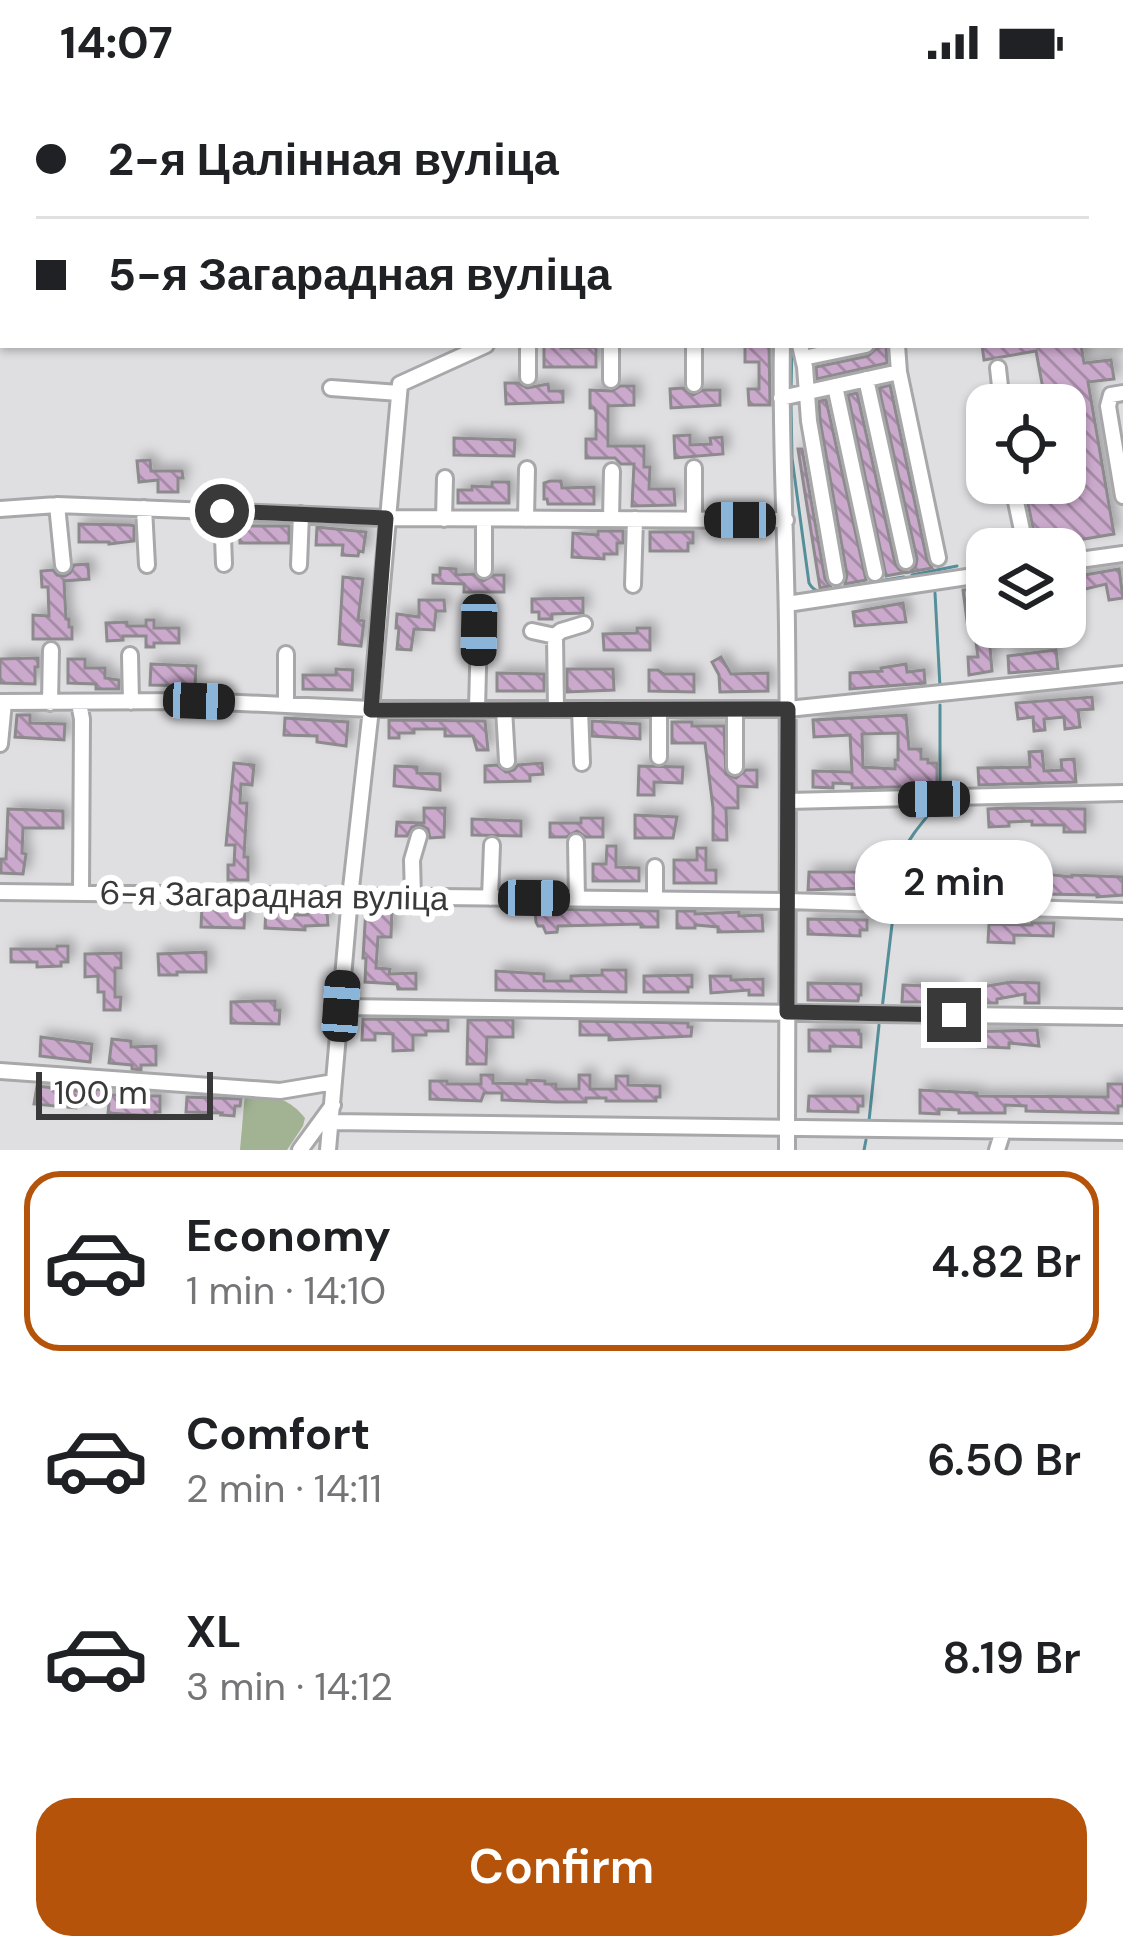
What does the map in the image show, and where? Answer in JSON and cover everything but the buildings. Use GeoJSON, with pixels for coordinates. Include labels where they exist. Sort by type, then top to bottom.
{"type":"FeatureCollection","features":[{"type":"Feature","properties":{"kind":"street"},"geometry":{"type":"LineString","coordinates":[[331,388],[399,389],[480,348]]}},
{"type":"Feature","properties":{"kind":"street"},"geometry":{"type":"LineString","coordinates":[[528,348],[528,377]]}},
{"type":"Feature","properties":{"kind":"street"},"geometry":{"type":"LineString","coordinates":[[611,348],[611,380]]}},
{"type":"Feature","properties":{"kind":"street"},"geometry":{"type":"LineString","coordinates":[[694,348],[694,384]]}},
{"type":"Feature","properties":{"kind":"street"},"geometry":{"type":"LineString","coordinates":[[782,348],[788,709],[787,1150]]}},
{"type":"Feature","properties":{"kind":"street"},"geometry":{"type":"LineString","coordinates":[[834,348],[802,351],[808,421],[836,577]]}},
{"type":"Feature","properties":{"kind":"street"},"geometry":{"type":"LineString","coordinates":[[897,348],[938,558]]}},
{"type":"Feature","properties":{"kind":"street"},"geometry":{"type":"LineString","coordinates":[[998,368],[1000,384]]}},
{"type":"Feature","properties":{"kind":"street"},"geometry":{"type":"LineString","coordinates":[[781,398],[899,373]]}},
{"type":"Feature","properties":{"kind":"street"},"geometry":{"type":"LineString","coordinates":[[866,379],[906,561]]}},
{"type":"Feature","properties":{"kind":"street"},"geometry":{"type":"LineString","coordinates":[[835,386],[874,573]]}},
{"type":"Feature","properties":{"kind":"street"},"geometry":{"type":"LineString","coordinates":[[328,1150],[399,389]]}},
{"type":"Feature","properties":{"kind":"street"},"geometry":{"type":"LineString","coordinates":[[1123,393],[1111,395],[1108,406],[1123,496]]}},
{"type":"Feature","properties":{"kind":"street"},"geometry":{"type":"LineString","coordinates":[[694,468],[694,520]]}},
{"type":"Feature","properties":{"kind":"street"},"geometry":{"type":"LineString","coordinates":[[526,519],[527,470]]}},
{"type":"Feature","properties":{"kind":"street"},"geometry":{"type":"LineString","coordinates":[[611,519],[612,471]]}},
{"type":"Feature","properties":{"kind":"street"},"geometry":{"type":"LineString","coordinates":[[444,519],[446,478]]}},
{"type":"Feature","properties":{"kind":"street"},"geometry":{"type":"LineString","coordinates":[[0,509],[57,505],[386,518],[786,520]]}},
{"type":"Feature","properties":{"kind":"street"},"geometry":{"type":"LineString","coordinates":[[57,505],[63,565]]}},
{"type":"Feature","properties":{"kind":"street"},"geometry":{"type":"LineString","coordinates":[[145,508],[147,565]]}},
{"type":"Feature","properties":{"kind":"street"},"geometry":{"type":"LineString","coordinates":[[222,511],[224,564]]}},
{"type":"Feature","properties":{"kind":"street"},"geometry":{"type":"LineString","coordinates":[[299,566],[301,514]]}},
{"type":"Feature","properties":{"kind":"street"},"geometry":{"type":"LineString","coordinates":[[484,519],[484,570]]}},
{"type":"Feature","properties":{"kind":"street"},"geometry":{"type":"LineString","coordinates":[[633,584],[635,520]]}},
{"type":"Feature","properties":{"kind":"street"},"geometry":{"type":"LineString","coordinates":[[1086,559],[1123,554]]}},
{"type":"Feature","properties":{"kind":"street"},"geometry":{"type":"LineString","coordinates":[[787,604],[966,577]]}},
{"type":"Feature","properties":{"kind":"street"},"geometry":{"type":"LineString","coordinates":[[555,636],[584,624]]}},
{"type":"Feature","properties":{"kind":"street"},"geometry":{"type":"LineString","coordinates":[[477,709],[479,630]]}},
{"type":"Feature","properties":{"kind":"street"},"geometry":{"type":"LineString","coordinates":[[532,631],[555,636]]}},
{"type":"Feature","properties":{"kind":"street"},"geometry":{"type":"LineString","coordinates":[[555,636],[556,709]]}},
{"type":"Feature","properties":{"kind":"street"},"geometry":{"type":"LineString","coordinates":[[50,703],[51,650]]}},
{"type":"Feature","properties":{"kind":"street"},"geometry":{"type":"LineString","coordinates":[[286,654],[286,705]]}},
{"type":"Feature","properties":{"kind":"street"},"geometry":{"type":"LineString","coordinates":[[130,656],[131,702]]}},
{"type":"Feature","properties":{"kind":"street"},"geometry":{"type":"LineString","coordinates":[[0,744],[2,702],[371,710],[788,709],[1123,674]]}},
{"type":"Feature","properties":{"kind":"street"},"geometry":{"type":"LineString","coordinates":[[79,703],[81,893]]}},
{"type":"Feature","properties":{"kind":"street"},"geometry":{"type":"LineString","coordinates":[[505,709],[507,760]]}},
{"type":"Feature","properties":{"kind":"street"},"geometry":{"type":"LineString","coordinates":[[580,709],[582,763]]}},
{"type":"Feature","properties":{"kind":"street"},"geometry":{"type":"LineString","coordinates":[[659,709],[659,758]]}},
{"type":"Feature","properties":{"kind":"street"},"geometry":{"type":"LineString","coordinates":[[735,709],[735,767]]}},
{"type":"Feature","properties":{"kind":"street"},"geometry":{"type":"LineString","coordinates":[[788,801],[1123,793]]}},
{"type":"Feature","properties":{"kind":"street"},"geometry":{"type":"LineString","coordinates":[[413,897],[412,860],[419,836]]}},
{"type":"Feature","properties":{"kind":"street"},"geometry":{"type":"LineString","coordinates":[[575,842],[577,899]]}},
{"type":"Feature","properties":{"kind":"street"},"geometry":{"type":"LineString","coordinates":[[490,898],[492,845]]}},
{"type":"Feature","properties":{"kind":"street"},"geometry":{"type":"LineString","coordinates":[[655,899],[656,867]]}},
{"type":"Feature","properties":{"kind":"street","name":"6-я Загарадная вуліца"},"geometry":{"type":"LineString","coordinates":[[0,892],[788,901],[1123,911]]}},
{"type":"Feature","properties":{"kind":"street"},"geometry":{"type":"LineString","coordinates":[[341,1006],[1123,1017]]}},
{"type":"Feature","properties":{"kind":"street"},"geometry":{"type":"LineString","coordinates":[[0,1072],[280,1091],[334,1082]]}},
{"type":"Feature","properties":{"kind":"street"},"geometry":{"type":"LineString","coordinates":[[332,1113],[1123,1132]]}},
{"type":"Feature","properties":{"kind":"street"},"geometry":{"type":"LineString","coordinates":[[299,1150],[332,1113]]}},
{"type":"Feature","properties":{"kind":"street"},"geometry":{"type":"LineString","coordinates":[[997,1150],[1003,1131]]}},
{"type":"Feature","properties":{"kind":"green space"},"geometry":{"type":"Polygon","coordinates":[[[245,1093],[278,1098],[305,1118],[287,1150],[240,1150],[245,1093]]]}},
{"type":"Feature","properties":{"kind":"waterway"},"geometry":{"type":"LineString","coordinates":[[791,391],[792,348]]}},
{"type":"Feature","properties":{"kind":"waterway"},"geometry":{"type":"LineString","coordinates":[[791,405],[792,458],[809,583],[816,590],[833,589]]}},
{"type":"Feature","properties":{"kind":"waterway"},"geometry":{"type":"LineString","coordinates":[[912,575],[957,566]]}},
{"type":"Feature","properties":{"kind":"waterway"},"geometry":{"type":"LineString","coordinates":[[879,581],[904,577]]}},
{"type":"Feature","properties":{"kind":"waterway"},"geometry":{"type":"LineString","coordinates":[[843,588],[870,583]]}},
{"type":"Feature","properties":{"kind":"waterway"},"geometry":{"type":"LineString","coordinates":[[935,593],[940,687]]}},
{"type":"Feature","properties":{"kind":"waterway"},"geometry":{"type":"LineString","coordinates":[[940,705],[940,790]]}},
{"type":"Feature","properties":{"kind":"waterway"},"geometry":{"type":"LineString","coordinates":[[895,897],[905,848],[934,808]]}},
{"type":"Feature","properties":{"kind":"waterway"},"geometry":{"type":"LineString","coordinates":[[882,1009],[893,916]]}},
{"type":"Feature","properties":{"kind":"waterway"},"geometry":{"type":"LineString","coordinates":[[869,1121],[879,1025]]}},
{"type":"Feature","properties":{"kind":"waterway"},"geometry":{"type":"LineString","coordinates":[[864,1150],[866,1140]]}},
{"type":"Feature","properties":{"kind":"route"},"geometry":{"type":"LineString","coordinates":[[222,511],[386,518],[371,710],[788,709],[787,1012],[954,1015]]}}]}
